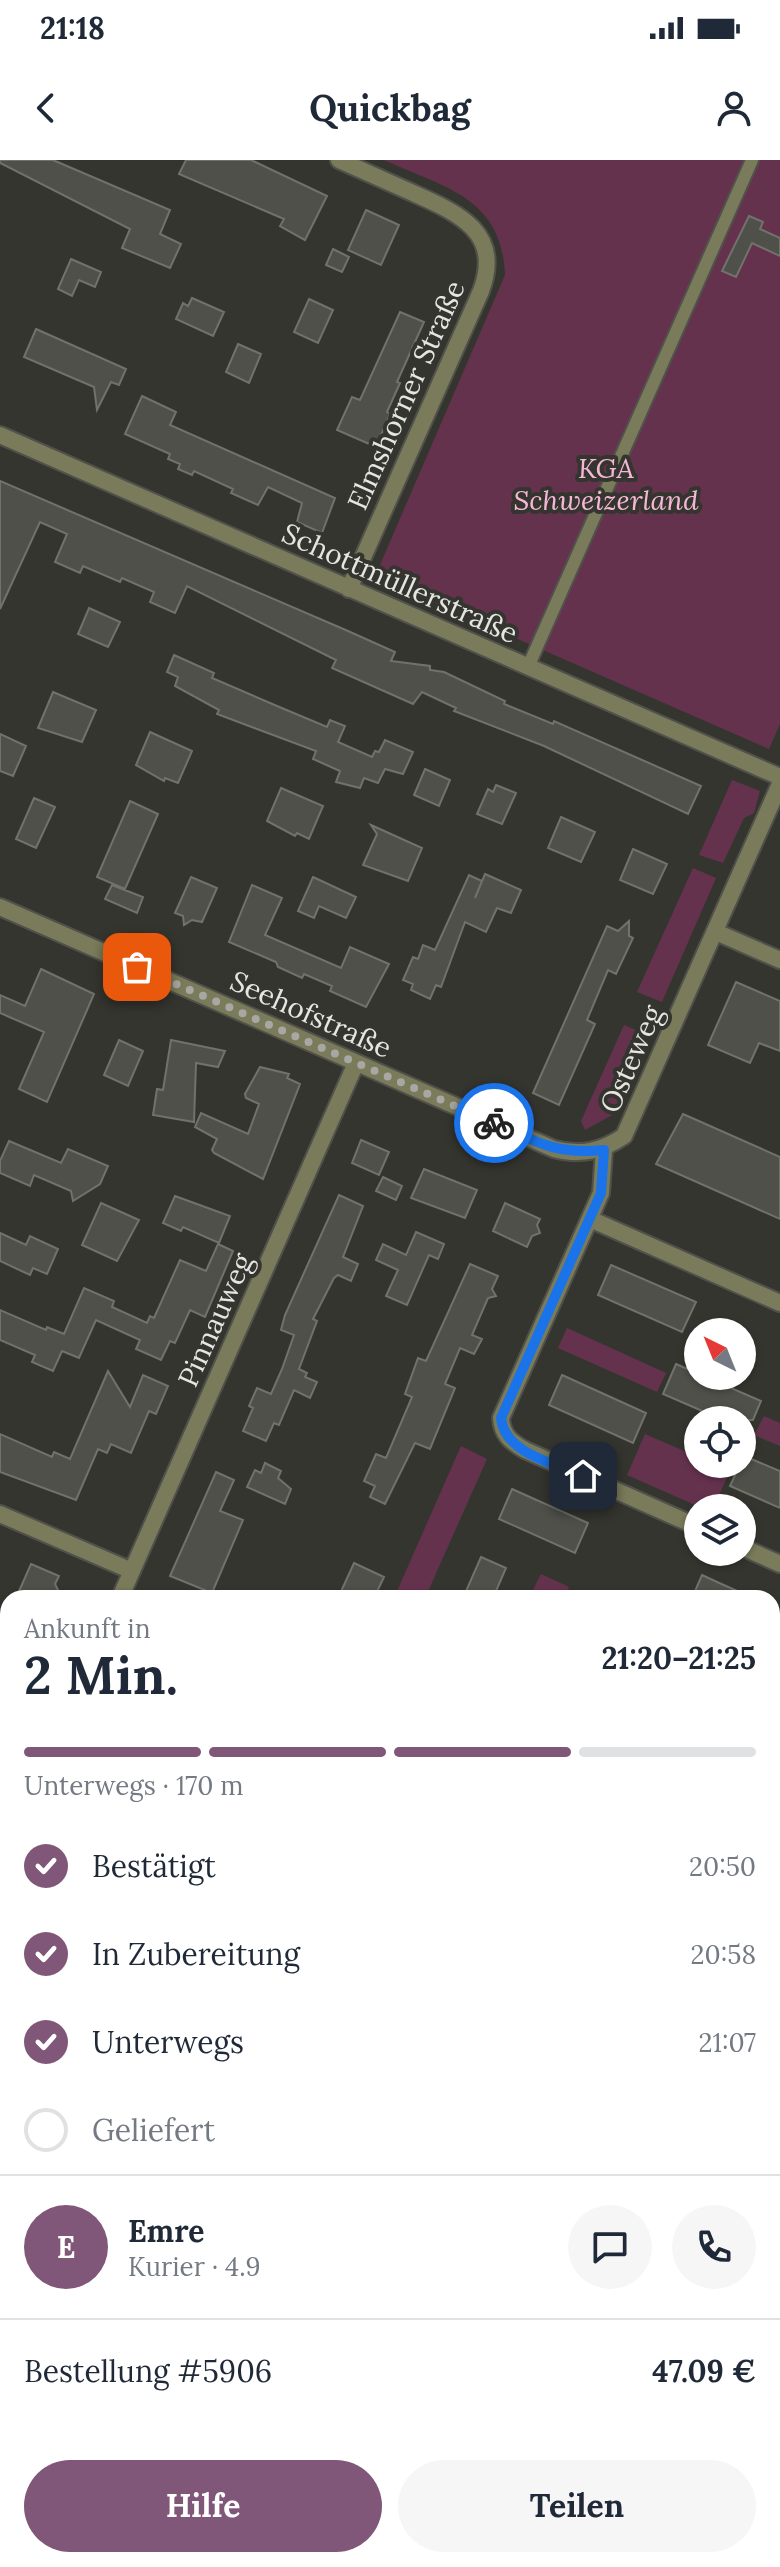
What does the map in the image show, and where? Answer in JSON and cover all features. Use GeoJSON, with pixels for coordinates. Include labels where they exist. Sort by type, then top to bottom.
{"type":"FeatureCollection","features":[{"type":"Feature","properties":{"kind":"street","name":"Elmshorner Straße"},"geometry":{"type":"LineString","coordinates":[[339,160],[459,214],[481,238],[487,260],[481,291],[349,589]]}},
{"type":"Feature","properties":{"kind":"street","name":"Schottmüllerstraße"},"geometry":{"type":"LineString","coordinates":[[0,435],[780,777]]}},
{"type":"Feature","properties":{"kind":"street","name":"Osteweg"},"geometry":{"type":"LineString","coordinates":[[684,1521],[525,1450],[508,1438],[501,1418],[601,1193],[604,1150],[624,1136],[780,784]]}},
{"type":"Feature","properties":{"kind":"street","name":"Seehofstraße"},"geometry":{"type":"LineString","coordinates":[[0,907],[554,1149],[570,1153],[604,1150]]}},
{"type":"Feature","properties":{"kind":"street"},"geometry":{"type":"LineString","coordinates":[[716,932],[780,960]]}},
{"type":"Feature","properties":{"kind":"street","name":"Pinnauweg"},"geometry":{"type":"LineString","coordinates":[[124,1590],[356,1063]]}},
{"type":"Feature","properties":{"kind":"street"},"geometry":{"type":"LineString","coordinates":[[590,1219],[780,1303]]}},
{"type":"Feature","properties":{"kind":"street"},"geometry":{"type":"LineString","coordinates":[[0,1514],[132,1571]]}},
{"type":"Feature","properties":{"kind":"street"},"geometry":{"type":"LineString","coordinates":[[756,1553],[780,1564]]}},
{"type":"Feature","properties":{"kind":"lane"},"geometry":{"type":"LineString","coordinates":[[528,667],[752,160]]}},
{"type":"Feature","properties":{"kind":"green space","name":"KGA Schweizerland"},"geometry":{"type":"Polygon","coordinates":[[[384,160],[780,160],[780,724],[769,749],[385,581],[380,565],[505,275],[501,249],[493,228],[481,212],[448,188],[384,160]]]}},
{"type":"Feature","properties":{"kind":"green space"},"geometry":{"type":"Polygon","coordinates":[[[732,780],[760,791],[754,813],[744,818],[723,863],[699,855],[732,780]]]}},
{"type":"Feature","properties":{"kind":"green space"},"geometry":{"type":"Polygon","coordinates":[[[693,868],[716,878],[662,1002],[637,992],[693,868]]]}},
{"type":"Feature","properties":{"kind":"green space"},"geometry":{"type":"Polygon","coordinates":[[[624,1025],[647,1035],[628,1077],[631,1090],[612,1115],[585,1130],[581,1121],[624,1025]]]}},
{"type":"Feature","properties":{"kind":"green space"},"geometry":{"type":"Polygon","coordinates":[[[567,1328],[666,1373],[657,1392],[558,1348],[567,1328]]]}},
{"type":"Feature","properties":{"kind":"green space"},"geometry":{"type":"Polygon","coordinates":[[[764,1416],[780,1423],[780,1446],[756,1436],[764,1416]]]}},
{"type":"Feature","properties":{"kind":"green space"},"geometry":{"type":"Polygon","coordinates":[[[645,1434],[684,1451],[684,1478],[727,1478],[719,1494],[684,1494],[684,1500],[627,1475],[645,1434]]]}},
{"type":"Feature","properties":{"kind":"green space"},"geometry":{"type":"Polygon","coordinates":[[[461,1446],[487,1459],[429,1590],[398,1590],[461,1446]]]}},
{"type":"Feature","properties":{"kind":"green space"},"geometry":{"type":"Polygon","coordinates":[[[541,1574],[569,1587],[568,1590],[533,1590],[541,1574]]]}},
{"type":"Feature","properties":{"kind":"building"},"geometry":{"type":"Polygon","coordinates":[[[0,160],[53,160],[170,210],[160,234],[181,244],[170,268],[122,248],[130,229],[0,163],[0,160]]]}},
{"type":"Feature","properties":{"kind":"building"},"geometry":{"type":"Polygon","coordinates":[[[186,160],[251,160],[327,196],[305,240],[280,226],[284,219],[179,174],[186,160]]]}},
{"type":"Feature","properties":{"kind":"building"},"geometry":{"type":"Polygon","coordinates":[[[366,210],[399,225],[381,265],[348,250],[366,210]]]}},
{"type":"Feature","properties":{"kind":"building"},"geometry":{"type":"Polygon","coordinates":[[[749,216],[763,222],[760,229],[780,238],[780,256],[752,243],[736,277],[722,271],[749,216]]]}},
{"type":"Feature","properties":{"kind":"building"},"geometry":{"type":"Polygon","coordinates":[[[333,249],[349,257],[342,272],[326,265],[333,249]]]}},
{"type":"Feature","properties":{"kind":"building"},"geometry":{"type":"Polygon","coordinates":[[[71,259],[101,272],[95,287],[79,280],[72,296],[58,289],[71,259]]]}},
{"type":"Feature","properties":{"kind":"building"},"geometry":{"type":"Polygon","coordinates":[[[192,298],[224,312],[213,336],[176,319],[183,303],[188,306],[192,298]]]}},
{"type":"Feature","properties":{"kind":"building"},"geometry":{"type":"Polygon","coordinates":[[[309,299],[333,310],[318,343],[294,332],[309,299]]]}},
{"type":"Feature","properties":{"kind":"building"},"geometry":{"type":"Polygon","coordinates":[[[400,312],[424,322],[397,382],[400,383],[387,412],[390,414],[376,447],[337,430],[352,397],[360,400],[400,312]]]}},
{"type":"Feature","properties":{"kind":"building"},"geometry":{"type":"Polygon","coordinates":[[[36,329],[126,369],[119,385],[111,382],[97,410],[94,387],[24,357],[36,329]]]}},
{"type":"Feature","properties":{"kind":"building"},"geometry":{"type":"Polygon","coordinates":[[[238,344],[261,354],[249,383],[226,372],[238,344]]]}},
{"type":"Feature","properties":{"kind":"building"},"geometry":{"type":"Polygon","coordinates":[[[142,396],[176,412],[170,425],[335,498],[322,533],[297,522],[302,503],[268,487],[258,505],[231,493],[233,489],[194,471],[192,475],[178,469],[180,464],[168,459],[170,454],[125,434],[142,396]]]}},
{"type":"Feature","properties":{"kind":"building"},"geometry":{"type":"Polygon","coordinates":[[[0,481],[395,652],[391,661],[430,666],[430,670],[444,672],[505,701],[504,704],[553,724],[554,721],[701,786],[688,814],[544,746],[454,711],[456,708],[422,692],[413,704],[332,668],[336,660],[187,586],[175,613],[150,602],[154,592],[122,578],[120,582],[83,566],[80,573],[55,562],[67,534],[40,522],[0,609],[0,481]]]}},
{"type":"Feature","properties":{"kind":"building"},"geometry":{"type":"Polygon","coordinates":[[[89,608],[120,622],[108,647],[78,634],[89,608]]]}},
{"type":"Feature","properties":{"kind":"building"},"geometry":{"type":"Polygon","coordinates":[[[174,655],[214,673],[212,678],[327,727],[330,720],[345,726],[338,742],[372,757],[375,751],[379,752],[385,740],[413,752],[403,774],[385,769],[378,783],[364,778],[360,788],[336,782],[340,771],[313,759],[316,751],[217,714],[219,710],[175,686],[178,677],[167,672],[174,655]]]}},
{"type":"Feature","properties":{"kind":"building"},"geometry":{"type":"Polygon","coordinates":[[[53,692],[96,710],[82,742],[38,728],[53,692]]]}},
{"type":"Feature","properties":{"kind":"building"},"geometry":{"type":"Polygon","coordinates":[[[150,732],[192,751],[178,783],[165,778],[164,781],[136,765],[150,732]]]}},
{"type":"Feature","properties":{"kind":"building"},"geometry":{"type":"Polygon","coordinates":[[[0,734],[26,746],[13,776],[0,771],[0,734]]]}},
{"type":"Feature","properties":{"kind":"building"},"geometry":{"type":"Polygon","coordinates":[[[425,769],[450,780],[439,806],[414,795],[425,769]]]}},
{"type":"Feature","properties":{"kind":"building"},"geometry":{"type":"Polygon","coordinates":[[[496,785],[516,793],[502,824],[477,814],[488,789],[493,792],[496,785]]]}},
{"type":"Feature","properties":{"kind":"building"},"geometry":{"type":"Polygon","coordinates":[[[281,788],[323,806],[309,839],[297,833],[295,836],[267,821],[281,788]]]}},
{"type":"Feature","properties":{"kind":"building"},"geometry":{"type":"Polygon","coordinates":[[[34,798],[55,807],[36,848],[16,839],[34,798]]]}},
{"type":"Feature","properties":{"kind":"building"},"geometry":{"type":"Polygon","coordinates":[[[130,801],[158,814],[125,889],[97,877],[130,801]]]}},
{"type":"Feature","properties":{"kind":"building"},"geometry":{"type":"Polygon","coordinates":[[[561,817],[595,832],[581,862],[548,848],[561,817]]]}},
{"type":"Feature","properties":{"kind":"building"},"geometry":{"type":"Polygon","coordinates":[[[371,825],[422,848],[408,881],[363,865],[377,834],[371,825]]]}},
{"type":"Feature","properties":{"kind":"building"},"geometry":{"type":"Polygon","coordinates":[[[633,849],[667,864],[653,894],[620,880],[633,849]]]}},
{"type":"Feature","properties":{"kind":"building"},"geometry":{"type":"Polygon","coordinates":[[[485,874],[521,890],[511,913],[497,908],[486,932],[465,922],[441,987],[436,985],[430,999],[411,990],[413,984],[403,980],[413,957],[418,959],[423,945],[435,950],[469,875],[482,881],[475,898],[485,874]]]}},
{"type":"Feature","properties":{"kind":"building"},"geometry":{"type":"Polygon","coordinates":[[[191,877],[217,888],[202,922],[192,920],[184,925],[183,916],[175,913],[191,877]]]}},
{"type":"Feature","properties":{"kind":"building"},"geometry":{"type":"Polygon","coordinates":[[[313,877],[356,897],[346,918],[319,906],[314,918],[298,911],[313,877]]]}},
{"type":"Feature","properties":{"kind":"building"},"geometry":{"type":"Polygon","coordinates":[[[112,885],[143,897],[137,913],[105,899],[112,885]]]}},
{"type":"Feature","properties":{"kind":"building"},"geometry":{"type":"Polygon","coordinates":[[[252,885],[282,898],[265,935],[341,968],[350,947],[389,964],[366,1007],[330,991],[332,986],[304,974],[302,978],[278,967],[276,962],[229,942],[252,885]]]}},
{"type":"Feature","properties":{"kind":"building"},"geometry":{"type":"Polygon","coordinates":[[[629,921],[629,936],[633,938],[616,974],[608,970],[587,1020],[595,1024],[559,1105],[533,1093],[607,926],[618,931],[629,921]]]}},
{"type":"Feature","properties":{"kind":"building"},"geometry":{"type":"Polygon","coordinates":[[[41,969],[94,994],[47,1102],[19,1089],[44,1032],[0,1013],[0,995],[25,1006],[41,969]]]}},
{"type":"Feature","properties":{"kind":"building"},"geometry":{"type":"Polygon","coordinates":[[[736,982],[780,1001],[780,1051],[759,1043],[750,1063],[708,1045],[736,982]]]}},
{"type":"Feature","properties":{"kind":"building"},"geometry":{"type":"Polygon","coordinates":[[[119,1040],[143,1051],[128,1086],[104,1075],[119,1040]]]}},
{"type":"Feature","properties":{"kind":"building"},"geometry":{"type":"Polygon","coordinates":[[[171,1040],[225,1051],[218,1067],[196,1063],[194,1122],[153,1115],[157,1089],[163,1090],[171,1040]]]}},
{"type":"Feature","properties":{"kind":"building"},"geometry":{"type":"Polygon","coordinates":[[[260,1067],[289,1074],[287,1078],[300,1084],[263,1179],[214,1153],[212,1150],[217,1139],[195,1127],[201,1113],[248,1134],[259,1104],[246,1098],[245,1094],[260,1067]]]}},
{"type":"Feature","properties":{"kind":"building"},"geometry":{"type":"Polygon","coordinates":[[[683,1114],[780,1157],[780,1219],[656,1164],[683,1114]]]}},
{"type":"Feature","properties":{"kind":"building"},"geometry":{"type":"Polygon","coordinates":[[[361,1140],[389,1152],[379,1175],[352,1163],[361,1140]]]}},
{"type":"Feature","properties":{"kind":"building"},"geometry":{"type":"Polygon","coordinates":[[[9,1141],[61,1163],[68,1149],[108,1166],[100,1184],[73,1201],[71,1191],[34,1175],[30,1186],[0,1173],[0,1161],[9,1141]]]}},
{"type":"Feature","properties":{"kind":"building"},"geometry":{"type":"Polygon","coordinates":[[[424,1169],[477,1190],[465,1218],[411,1198],[424,1169]]]}},
{"type":"Feature","properties":{"kind":"building"},"geometry":{"type":"Polygon","coordinates":[[[383,1177],[402,1186],[396,1200],[376,1191],[383,1177]]]}},
{"type":"Feature","properties":{"kind":"building"},"geometry":{"type":"Polygon","coordinates":[[[339,1195],[363,1206],[343,1257],[358,1264],[351,1281],[338,1275],[334,1278],[313,1319],[317,1321],[299,1369],[307,1373],[305,1377],[317,1382],[310,1398],[294,1390],[279,1425],[274,1423],[266,1441],[243,1431],[253,1408],[249,1406],[257,1388],[271,1394],[282,1369],[294,1335],[281,1330],[285,1315],[339,1195]]]}},
{"type":"Feature","properties":{"kind":"building"},"geometry":{"type":"Polygon","coordinates":[[[175,1196],[230,1216],[219,1243],[183,1227],[181,1231],[163,1223],[175,1196]]]}},
{"type":"Feature","properties":{"kind":"building"},"geometry":{"type":"Polygon","coordinates":[[[101,1203],[139,1220],[117,1261],[82,1245],[101,1203]]]}},
{"type":"Feature","properties":{"kind":"building"},"geometry":{"type":"Polygon","coordinates":[[[505,1203],[540,1219],[537,1225],[540,1233],[532,1236],[527,1247],[493,1231],[505,1203]]]}},
{"type":"Feature","properties":{"kind":"building"},"geometry":{"type":"Polygon","coordinates":[[[416,1232],[444,1244],[438,1259],[429,1255],[407,1305],[386,1296],[398,1270],[376,1260],[383,1244],[406,1255],[416,1232]]]}},
{"type":"Feature","properties":{"kind":"building"},"geometry":{"type":"Polygon","coordinates":[[[0,1233],[26,1245],[30,1236],[58,1249],[47,1274],[33,1268],[30,1275],[0,1261],[0,1233]]]}},
{"type":"Feature","properties":{"kind":"building"},"geometry":{"type":"Polygon","coordinates":[[[218,1244],[233,1251],[205,1317],[190,1310],[175,1343],[170,1341],[161,1360],[136,1349],[140,1340],[96,1320],[79,1358],[62,1351],[53,1371],[32,1362],[35,1355],[0,1340],[0,1310],[46,1330],[47,1327],[64,1334],[84,1288],[114,1301],[112,1307],[147,1323],[150,1316],[154,1318],[180,1260],[206,1271],[218,1244]]]}},
{"type":"Feature","properties":{"kind":"building"},"geometry":{"type":"Polygon","coordinates":[[[470,1264],[498,1276],[492,1289],[496,1296],[488,1298],[472,1335],[482,1339],[474,1354],[460,1348],[445,1384],[455,1388],[430,1449],[415,1443],[385,1504],[370,1497],[375,1486],[364,1481],[376,1454],[386,1458],[412,1397],[405,1394],[418,1358],[426,1361],[470,1264]]]}},
{"type":"Feature","properties":{"kind":"building"},"geometry":{"type":"Polygon","coordinates":[[[611,1265],[696,1302],[689,1318],[684,1318],[682,1332],[598,1295],[611,1265]]]}},
{"type":"Feature","properties":{"kind":"building"},"geometry":{"type":"Polygon","coordinates":[[[676,1364],[684,1367],[684,1390],[736,1390],[761,1401],[756,1413],[756,1406],[691,1406],[663,1394],[676,1364]]]}},
{"type":"Feature","properties":{"kind":"building"},"geometry":{"type":"Polygon","coordinates":[[[108,1371],[130,1407],[143,1375],[168,1386],[156,1414],[149,1411],[131,1453],[111,1444],[107,1453],[98,1449],[76,1500],[0,1472],[0,1434],[52,1457],[54,1452],[70,1459],[108,1371]]]}},
{"type":"Feature","properties":{"kind":"building"},"geometry":{"type":"Polygon","coordinates":[[[562,1375],[646,1413],[633,1443],[549,1405],[562,1375]]]}},
{"type":"Feature","properties":{"kind":"building"},"geometry":{"type":"Polygon","coordinates":[[[756,1461],[780,1471],[780,1508],[756,1497],[756,1494],[730,1486],[734,1478],[756,1478],[756,1461]]]}},
{"type":"Feature","properties":{"kind":"building"},"geometry":{"type":"Polygon","coordinates":[[[265,1463],[281,1471],[278,1478],[291,1489],[285,1504],[247,1487],[255,1470],[261,1473],[265,1463]]]}},
{"type":"Feature","properties":{"kind":"building"},"geometry":{"type":"Polygon","coordinates":[[[216,1472],[234,1480],[220,1511],[243,1520],[213,1590],[205,1590],[170,1576],[216,1472]]]}},
{"type":"Feature","properties":{"kind":"building"},"geometry":{"type":"Polygon","coordinates":[[[512,1489],[588,1523],[575,1553],[499,1519],[512,1489]]]}},
{"type":"Feature","properties":{"kind":"building"},"geometry":{"type":"Polygon","coordinates":[[[481,1557],[506,1568],[496,1590],[467,1590],[481,1557]]]}},
{"type":"Feature","properties":{"kind":"building"},"geometry":{"type":"Polygon","coordinates":[[[354,1563],[384,1577],[378,1590],[342,1590],[354,1563]]]}},
{"type":"Feature","properties":{"kind":"building"},"geometry":{"type":"Polygon","coordinates":[[[31,1564],[59,1576],[55,1584],[58,1590],[20,1590],[31,1564]]]}},
{"type":"Feature","properties":{"kind":"building"},"geometry":{"type":"Polygon","coordinates":[[[702,1575],[735,1590],[695,1590],[702,1575]]]}},
{"type":"Feature","properties":{"kind":"way so far"},"geometry":{"type":"LineString","coordinates":[[137,967],[494,1123]]}},
{"type":"Feature","properties":{"kind":"route"},"geometry":{"type":"LineString","coordinates":[[494,1123],[570,1153],[604,1150],[601,1193],[501,1418],[502,1427],[512,1442],[583,1476]]}}]}
